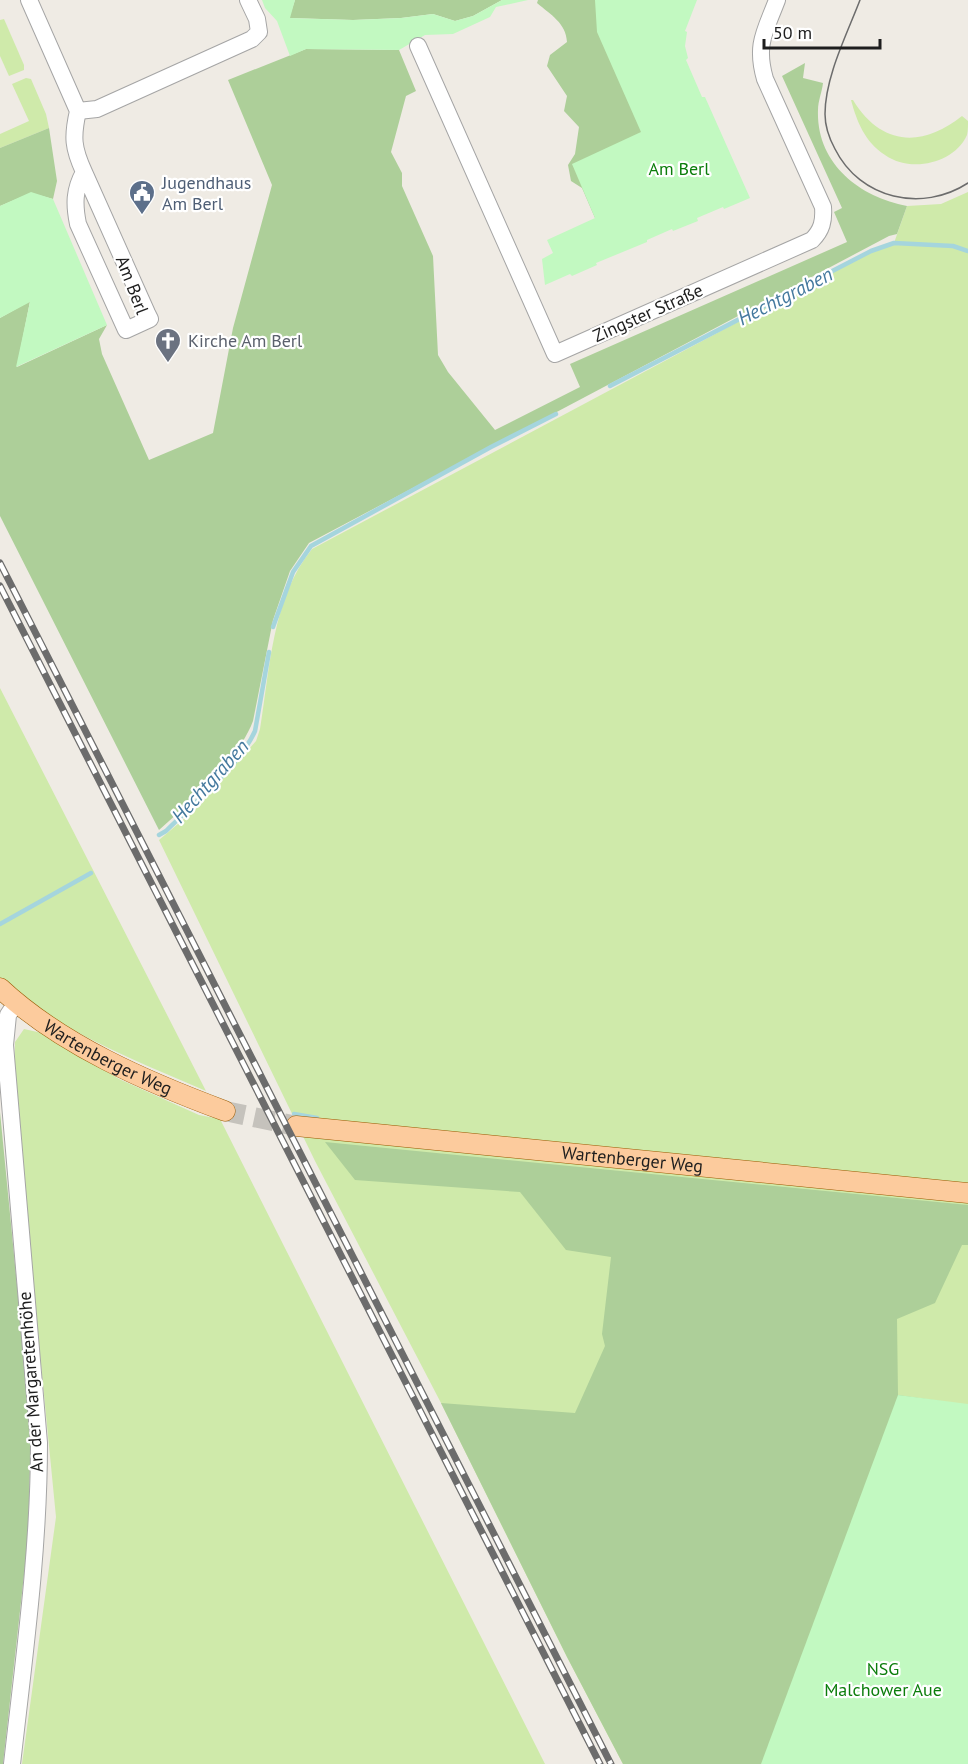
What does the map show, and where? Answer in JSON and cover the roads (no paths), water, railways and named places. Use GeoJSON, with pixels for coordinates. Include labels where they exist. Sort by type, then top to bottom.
{"type":"FeatureCollection","features":[{"type":"Feature","properties":{"kind":"main road","name":"Wartenberger Weg"},"geometry":{"type":"LineString","coordinates":[[0,988],[41,1021],[110,1062],[180,1094],[225,1111]]}},
{"type":"Feature","properties":{"kind":"main road","name":"Wartenberger Weg"},"geometry":{"type":"LineString","coordinates":[[296,1126],[968,1192]]}},
{"type":"Feature","properties":{"kind":"street"},"geometry":{"type":"LineString","coordinates":[[29,0],[78,111],[97,109],[252,39],[259,32],[257,19],[248,0]]}},
{"type":"Feature","properties":{"kind":"street","name":"Zingster Straße"},"geometry":{"type":"LineString","coordinates":[[418,46],[555,354],[812,240],[819,233],[824,216],[823,207],[765,79],[761,65],[760,47],[777,0]]}},
{"type":"Feature","properties":{"kind":"street","name":"Am Berl"},"geometry":{"type":"LineString","coordinates":[[78,111],[74,141],[75,152],[84,172],[150,319],[126,330],[78,224],[75,193],[84,172]]}},
{"type":"Feature","properties":{"kind":"street","name":"An der Margaretenhöhe"},"geometry":{"type":"LineString","coordinates":[[12,1764],[28,1618],[39,1485],[39,1443],[5,1044],[8,1015],[16,1003]]}},
{"type":"Feature","properties":{"kind":"waterway","name":"Hechtgraben"},"geometry":{"type":"LineString","coordinates":[[610,386],[871,251],[894,243],[953,246],[968,251]]}},
{"type":"Feature","properties":{"kind":"waterway","name":"Hechtgraben"},"geometry":{"type":"LineString","coordinates":[[273,627],[293,572],[311,546],[556,414]]}},
{"type":"Feature","properties":{"kind":"waterway","name":"Hechtgraben"},"geometry":{"type":"LineString","coordinates":[[159,835],[215,784],[248,744],[255,731],[269,652]]}},
{"type":"Feature","properties":{"kind":"waterway","name":"Hechtgraben"},"geometry":{"type":"LineString","coordinates":[[0,924],[91,873]]}},
{"type":"Feature","properties":{"kind":"waterway"},"geometry":{"type":"LineString","coordinates":[[294,1114],[317,1118]]}},
{"type":"Feature","properties":{"kind":"tunnel"},"geometry":{"type":"LineString","coordinates":[[225,1111],[296,1126]]}},
{"type":"Feature","properties":{"kind":"tram line"},"geometry":{"type":"LineString","coordinates":[[860,0],[838,56],[826,100],[826,123],[835,149],[846,166],[860,180],[876,190],[894,196],[912,199],[931,197],[950,192],[968,183]]}},
{"type":"Feature","properties":{"kind":"railway"},"geometry":{"type":"LineString","coordinates":[[0,563],[611,1764]]}},
{"type":"Feature","properties":{"kind":"railway"},"geometry":{"type":"LineString","coordinates":[[0,586],[600,1764]]}},
{"type":"Feature","properties":{"kind":"place","name":"Jugendhaus Am Berl"},"geometry":{"type":"Point","coordinates":[142,216]}},
{"type":"Feature","properties":{"kind":"place","name":"Kirche Am Berl"},"geometry":{"type":"Point","coordinates":[168,364]}},
{"type":"Feature","properties":{"kind":"park label","name":"NSG Malchower Aue"},"geometry":{"type":"Point","coordinates":[883,1679]}}]}
